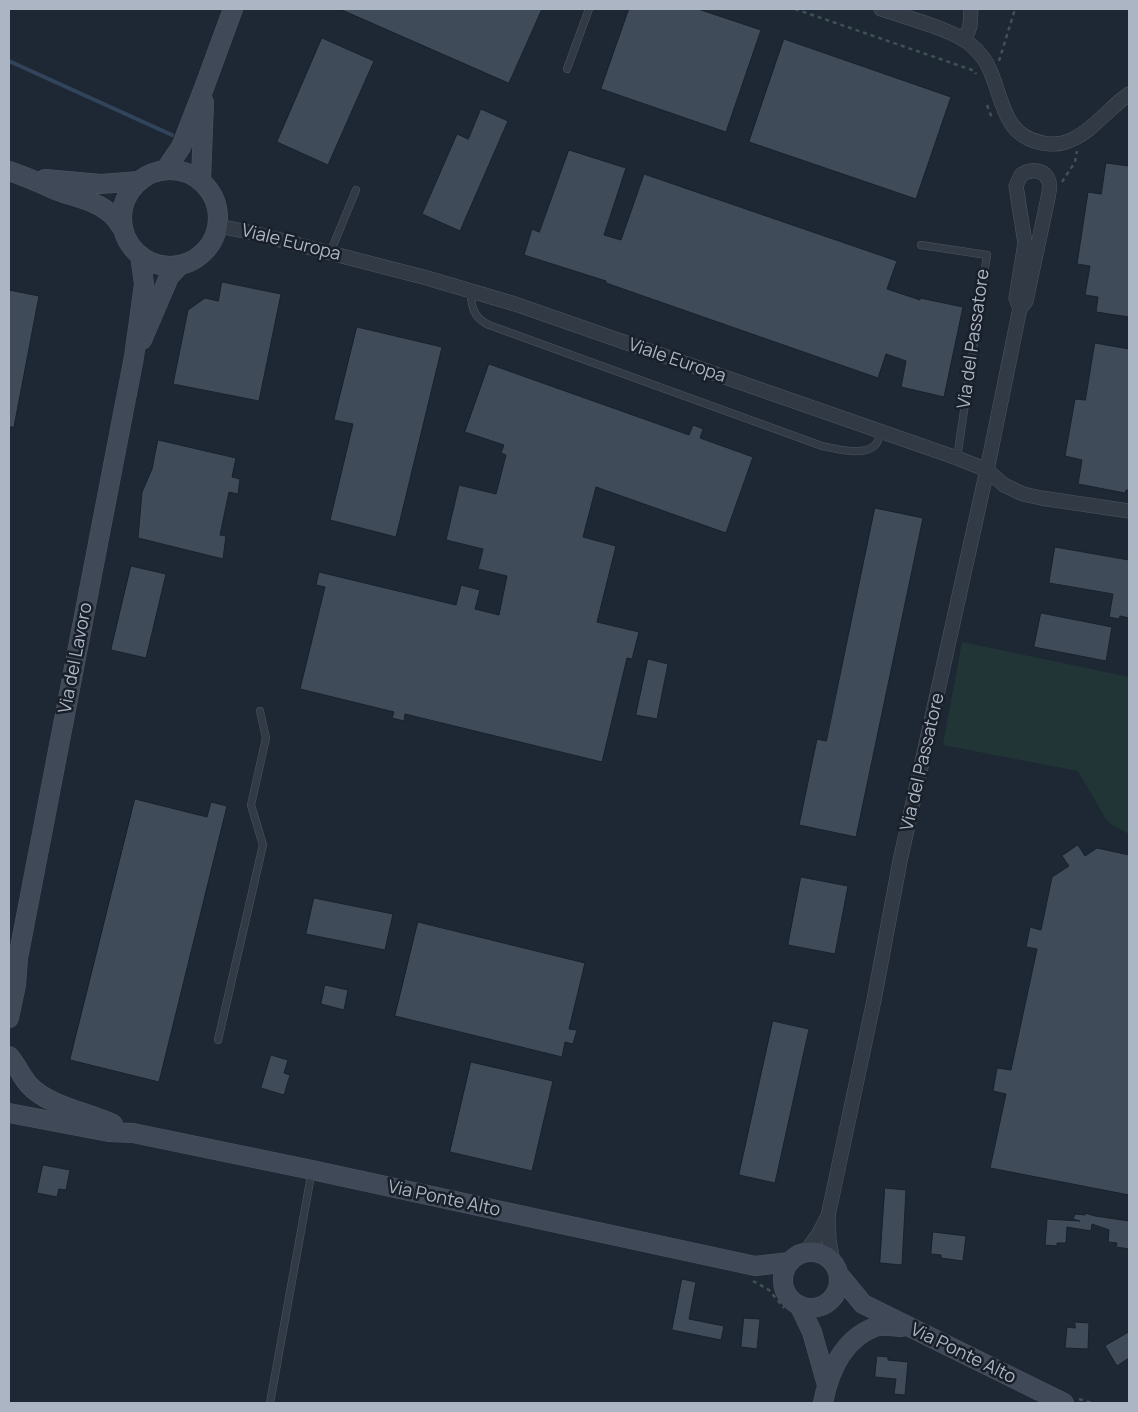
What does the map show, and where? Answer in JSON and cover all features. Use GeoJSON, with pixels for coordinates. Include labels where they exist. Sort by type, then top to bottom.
{"type":"FeatureCollection","features":[{"type":"Feature","properties":{"kind":"main road"},"geometry":{"type":"LineString","coordinates":[[123,229],[124,203],[130,191],[139,181],[152,173],[166,169],[181,147],[233,9]]}},
{"type":"Feature","properties":{"kind":"main road"},"geometry":{"type":"LineString","coordinates":[[201,180],[204,88]]}},
{"type":"Feature","properties":{"kind":"main road","name":"Via del Lavoro"},"geometry":{"type":"LineString","coordinates":[[134,357],[169,277],[180,265],[201,255],[209,247],[215,237],[218,226],[216,200],[210,189],[201,180],[190,174],[179,170],[166,169]]}},
{"type":"Feature","properties":{"kind":"main road"},"geometry":{"type":"LineString","coordinates":[[9,171],[32,178],[101,184],[139,181]]}},
{"type":"Feature","properties":{"kind":"main road","name":"Via del Lavoro"},"geometry":{"type":"LineString","coordinates":[[9,1018],[16,985],[13,966],[134,357],[144,284],[140,255],[129,243],[123,229],[112,214],[86,200],[54,189],[32,178]]}},
{"type":"Feature","properties":{"kind":"main road"},"geometry":{"type":"LineString","coordinates":[[140,255],[148,261],[159,264],[180,265]]}},
{"type":"Feature","properties":{"kind":"main road","name":"Via Ponte Alto"},"geometry":{"type":"LineString","coordinates":[[9,1056],[29,1085],[47,1099],[110,1122],[133,1133]]}},
{"type":"Feature","properties":{"kind":"main road","name":"Via Ponte Alto"},"geometry":{"type":"LineString","coordinates":[[9,1113],[109,1132],[133,1133],[312,1170],[754,1274],[784,1285],[793,1308],[812,1308],[827,1303],[863,1304],[1071,1401]]}},
{"type":"Feature","properties":{"kind":"main road","name":"Via Ponte Alto"},"geometry":{"type":"LineString","coordinates":[[754,1274],[798,1257],[817,1253],[823,1255],[836,1269],[863,1304]]}},
{"type":"Feature","properties":{"kind":"main road"},"geometry":{"type":"LineString","coordinates":[[784,1285],[784,1273],[798,1257]]}},
{"type":"Feature","properties":{"kind":"main road"},"geometry":{"type":"LineString","coordinates":[[830,1377],[822,1326],[827,1303],[837,1290],[836,1269]]}},
{"type":"Feature","properties":{"kind":"main road"},"geometry":{"type":"LineString","coordinates":[[793,1308],[812,1332],[830,1377]]}},
{"type":"Feature","properties":{"kind":"main road"},"geometry":{"type":"LineString","coordinates":[[824,1403],[830,1377],[845,1349],[860,1335],[877,1326],[909,1327]]}},
{"type":"Feature","properties":{"kind":"street"},"geometry":{"type":"LineString","coordinates":[[881,9],[965,40],[982,56],[993,79],[1002,107],[1011,123],[1024,136],[1033,141],[1049,144],[1065,142],[1081,135],[1129,94]]}},
{"type":"Feature","properties":{"kind":"street"},"geometry":{"type":"LineString","coordinates":[[965,40],[970,26],[971,9]]}},
{"type":"Feature","properties":{"kind":"street","name":"Via del Passatore"},"geometry":{"type":"LineString","coordinates":[[836,1269],[829,1240],[828,1216],[874,1000],[900,861],[987,470],[1020,309],[1026,302],[1048,198],[1049,183],[1042,173],[1031,170],[1021,175],[1016,186],[1025,242],[1016,298],[1020,309]]}},
{"type":"Feature","properties":{"kind":"street","name":"Viale Europa"},"geometry":{"type":"LineString","coordinates":[[218,226],[330,253],[470,290],[515,304],[957,458],[987,470],[1004,485],[1023,494],[1129,511]]}},
{"type":"Feature","properties":{"kind":"street","name":"Via del Passatore"},"geometry":{"type":"LineString","coordinates":[[798,1257],[818,1235],[828,1216]]}},
{"type":"Feature","properties":{"kind":"lane"},"geometry":{"type":"LineString","coordinates":[[567,69],[589,9]]}},
{"type":"Feature","properties":{"kind":"lane"},"geometry":{"type":"LineString","coordinates":[[330,253],[356,190]]}},
{"type":"Feature","properties":{"kind":"lane","name":"Via del Passatore"},"geometry":{"type":"LineString","coordinates":[[921,246],[987,255],[957,458]]}},
{"type":"Feature","properties":{"kind":"lane"},"geometry":{"type":"LineString","coordinates":[[470,290],[474,312],[482,322],[822,446],[849,451],[864,450],[876,444],[881,433]]}},
{"type":"Feature","properties":{"kind":"lane"},"geometry":{"type":"LineString","coordinates":[[218,1040],[263,845],[251,805],[266,738],[260,711]]}},
{"type":"Feature","properties":{"kind":"lane"},"geometry":{"type":"LineString","coordinates":[[270,1403],[312,1170]]}},
{"type":"Feature","properties":{"kind":"path"},"geometry":{"type":"LineString","coordinates":[[795,9],[975,71],[978,76]]}},
{"type":"Feature","properties":{"kind":"path"},"geometry":{"type":"LineString","coordinates":[[993,79],[1015,9]]}},
{"type":"Feature","properties":{"kind":"path"},"geometry":{"type":"LineString","coordinates":[[985,97],[990,114],[994,120]]}},
{"type":"Feature","properties":{"kind":"path"},"geometry":{"type":"LineString","coordinates":[[1048,198],[1076,162],[1077,151],[1071,152]]}},
{"type":"Feature","properties":{"kind":"path"},"geometry":{"type":"LineString","coordinates":[[754,1274],[769,1290],[793,1308]]}},
{"type":"Feature","properties":{"kind":"path"},"geometry":{"type":"LineString","coordinates":[[1071,1401],[1091,1403]]}},
{"type":"Feature","properties":{"kind":"green space"},"geometry":{"type":"Polygon","coordinates":[[[962,642],[1129,677],[1129,834],[1112,825],[1106,819],[1078,771],[943,745],[962,642]]]}},
{"type":"Feature","properties":{"kind":"building"},"geometry":{"type":"Polygon","coordinates":[[[340,9],[542,9],[509,83],[340,9]]]}},
{"type":"Feature","properties":{"kind":"building"},"geometry":{"type":"Polygon","coordinates":[[[629,9],[698,9],[761,30],[726,132],[601,89],[629,9]]]}},
{"type":"Feature","properties":{"kind":"building"},"geometry":{"type":"Polygon","coordinates":[[[322,38],[374,61],[328,165],[277,142],[322,38]]]}},
{"type":"Feature","properties":{"kind":"building"},"geometry":{"type":"Polygon","coordinates":[[[784,39],[951,97],[916,199],[749,142],[784,39]]]}},
{"type":"Feature","properties":{"kind":"building"},"geometry":{"type":"Polygon","coordinates":[[[481,109],[508,121],[460,231],[422,214],[457,134],[468,139],[481,109]]]}},
{"type":"Feature","properties":{"kind":"building"},"geometry":{"type":"Polygon","coordinates":[[[569,150],[626,168],[604,235],[621,240],[644,174],[897,261],[887,289],[920,300],[920,298],[963,307],[944,397],[901,387],[906,361],[886,354],[878,378],[606,283],[606,281],[524,255],[532,229],[539,232],[569,150]]]}},
{"type":"Feature","properties":{"kind":"building"},"geometry":{"type":"Polygon","coordinates":[[[1106,163],[1129,166],[1129,317],[1096,312],[1098,297],[1085,295],[1090,266],[1077,264],[1088,192],[1101,194],[1106,163]]]}},
{"type":"Feature","properties":{"kind":"building"},"geometry":{"type":"Polygon","coordinates":[[[222,282],[281,294],[259,401],[173,384],[188,310],[205,298],[218,301],[222,282]]]}},
{"type":"Feature","properties":{"kind":"building"},"geometry":{"type":"Polygon","coordinates":[[[9,290],[39,296],[14,427],[9,427],[9,290]]]}},
{"type":"Feature","properties":{"kind":"building"},"geometry":{"type":"Polygon","coordinates":[[[357,327],[442,347],[396,537],[330,520],[353,424],[334,420],[357,327]]]}},
{"type":"Feature","properties":{"kind":"building"},"geometry":{"type":"Polygon","coordinates":[[[1095,343],[1129,349],[1129,490],[1126,490],[1125,493],[1078,484],[1082,460],[1065,456],[1075,399],[1085,400],[1095,343]]]}},
{"type":"Feature","properties":{"kind":"building"},"geometry":{"type":"Polygon","coordinates":[[[489,364],[689,435],[693,425],[703,429],[700,438],[753,457],[726,533],[596,487],[583,537],[616,546],[597,622],[639,632],[632,659],[627,658],[602,762],[405,714],[404,721],[392,718],[394,712],[300,689],[325,587],[316,585],[319,572],[456,605],[461,585],[480,590],[475,609],[499,615],[507,576],[478,569],[483,549],[446,540],[459,485],[496,494],[506,455],[501,453],[504,445],[465,432],[489,364]]]}},
{"type":"Feature","properties":{"kind":"building"},"geometry":{"type":"Polygon","coordinates":[[[158,440],[236,458],[232,477],[240,479],[238,494],[229,492],[220,535],[226,536],[223,559],[138,538],[142,492],[152,469],[158,440]]]}},
{"type":"Feature","properties":{"kind":"building"},"geometry":{"type":"Polygon","coordinates":[[[875,508],[923,518],[856,837],[799,825],[817,739],[826,741],[875,508]]]}},
{"type":"Feature","properties":{"kind":"building"},"geometry":{"type":"Polygon","coordinates":[[[1055,547],[1129,560],[1129,618],[1120,616],[1119,619],[1109,617],[1113,594],[1049,583],[1055,547]]]}},
{"type":"Feature","properties":{"kind":"building"},"geometry":{"type":"Polygon","coordinates":[[[131,566],[166,574],[146,658],[111,650],[131,566]]]}},
{"type":"Feature","properties":{"kind":"building"},"geometry":{"type":"Polygon","coordinates":[[[1041,613],[1112,627],[1106,661],[1034,647],[1041,613]]]}},
{"type":"Feature","properties":{"kind":"building"},"geometry":{"type":"Polygon","coordinates":[[[648,659],[668,664],[657,719],[636,715],[648,659]]]}},
{"type":"Feature","properties":{"kind":"building"},"geometry":{"type":"Polygon","coordinates":[[[135,799],[207,817],[211,802],[227,806],[159,1082],[70,1060],[135,799]]]}},
{"type":"Feature","properties":{"kind":"building"},"geometry":{"type":"Polygon","coordinates":[[[1078,845],[1085,856],[1097,848],[1129,855],[1129,1195],[990,1168],[1006,1094],[993,1091],[997,1068],[1011,1070],[1037,949],[1026,947],[1030,927],[1041,930],[1052,877],[1069,866],[1062,856],[1078,845]]]}},
{"type":"Feature","properties":{"kind":"building"},"geometry":{"type":"Polygon","coordinates":[[[801,877],[848,886],[835,954],[788,945],[801,877]]]}},
{"type":"Feature","properties":{"kind":"building"},"geometry":{"type":"Polygon","coordinates":[[[314,898],[393,914],[385,950],[306,934],[314,898]]]}},
{"type":"Feature","properties":{"kind":"building"},"geometry":{"type":"Polygon","coordinates":[[[418,922],[585,963],[569,1029],[577,1030],[573,1044],[565,1042],[562,1057],[395,1016],[418,922]]]}},
{"type":"Feature","properties":{"kind":"building"},"geometry":{"type":"Polygon","coordinates":[[[325,985],[348,990],[344,1010],[321,1004],[325,985]]]}},
{"type":"Feature","properties":{"kind":"building"},"geometry":{"type":"Polygon","coordinates":[[[773,1021],[809,1029],[775,1183],[739,1175],[773,1021]]]}},
{"type":"Feature","properties":{"kind":"building"},"geometry":{"type":"Polygon","coordinates":[[[271,1055],[288,1060],[284,1073],[290,1075],[284,1095],[261,1088],[271,1055]]]}},
{"type":"Feature","properties":{"kind":"building"},"geometry":{"type":"Polygon","coordinates":[[[471,1062],[553,1081],[532,1171],[450,1152],[471,1062]]]}},
{"type":"Feature","properties":{"kind":"building"},"geometry":{"type":"Polygon","coordinates":[[[43,1165],[70,1170],[66,1190],[59,1189],[57,1197],[37,1193],[43,1165]]]}},
{"type":"Feature","properties":{"kind":"building"},"geometry":{"type":"Polygon","coordinates":[[[885,1188],[906,1190],[902,1265],[880,1263],[885,1188]]]}},
{"type":"Feature","properties":{"kind":"building"},"geometry":{"type":"Polygon","coordinates":[[[1085,1213],[1129,1221],[1129,1249],[1116,1247],[1117,1243],[1108,1242],[1109,1230],[1092,1224],[1091,1231],[1067,1227],[1066,1243],[1057,1243],[1057,1246],[1045,1245],[1047,1219],[1080,1221],[1073,1219],[1075,1214],[1085,1215],[1085,1213]]]}},
{"type":"Feature","properties":{"kind":"building"},"geometry":{"type":"Polygon","coordinates":[[[933,1232],[966,1236],[963,1261],[941,1258],[941,1255],[931,1254],[933,1232]]]}},
{"type":"Feature","properties":{"kind":"building"},"geometry":{"type":"Polygon","coordinates":[[[682,1279],[696,1282],[689,1319],[724,1326],[721,1340],[672,1330],[682,1279]]]}},
{"type":"Feature","properties":{"kind":"building"},"geometry":{"type":"Polygon","coordinates":[[[744,1318],[760,1319],[757,1349],[741,1347],[744,1318]]]}},
{"type":"Feature","properties":{"kind":"building"},"geometry":{"type":"Polygon","coordinates":[[[1075,1322],[1089,1323],[1088,1349],[1065,1348],[1067,1327],[1075,1328],[1075,1322]]]}},
{"type":"Feature","properties":{"kind":"building"},"geometry":{"type":"Polygon","coordinates":[[[1129,1332],[1129,1358],[1117,1366],[1105,1346],[1129,1332]]]}},
{"type":"Feature","properties":{"kind":"building"},"geometry":{"type":"Polygon","coordinates":[[[877,1356],[888,1357],[888,1360],[908,1362],[905,1395],[894,1394],[896,1379],[875,1377],[877,1356]]]}},
{"type":"Feature","properties":{"kind":"waterway"},"geometry":{"type":"LineString","coordinates":[[9,61],[172,135]]}}]}
